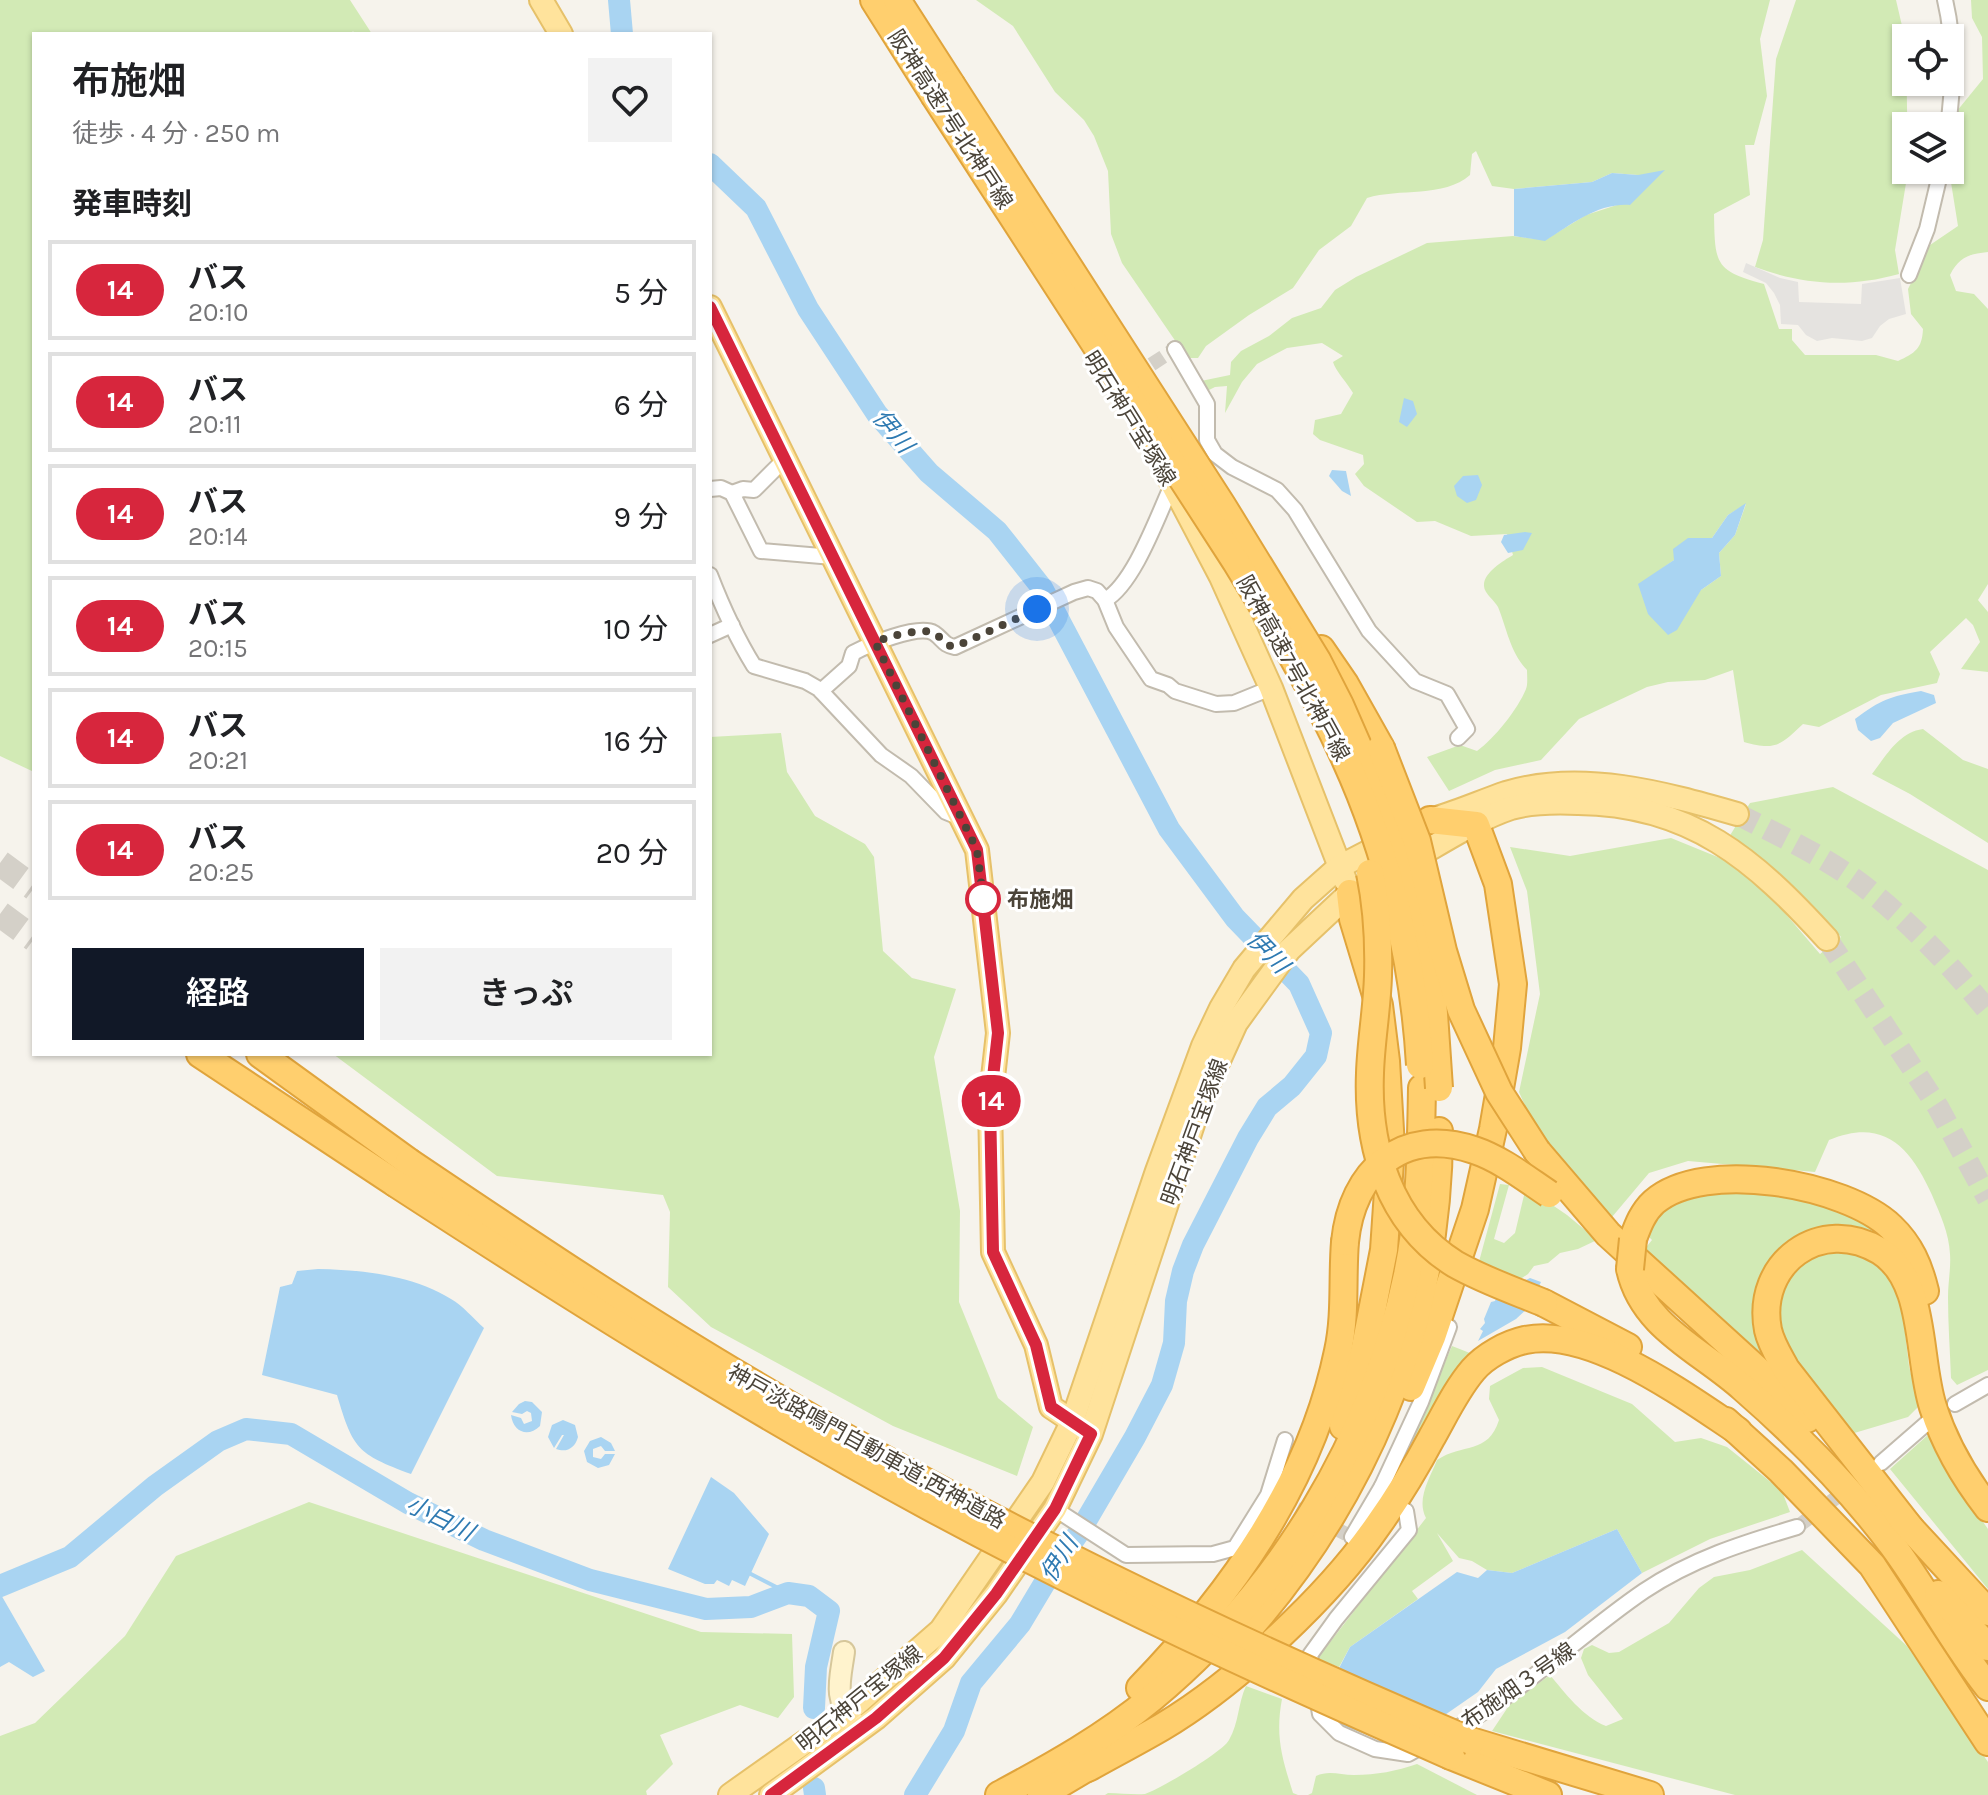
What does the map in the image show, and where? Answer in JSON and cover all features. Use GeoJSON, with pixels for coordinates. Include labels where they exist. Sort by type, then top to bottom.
{"type":"FeatureCollection","features":[{"type":"Feature","properties":{"kind":"highway","name":"阪神高速7号北神戸線"},"geometry":{"type":"LineString","coordinates":[[874,0],[1214,527],[1300,670],[1346,761],[1362,800],[1391,893],[1410,975],[1430,1088],[1439,1182],[1417,1316],[1400,1372],[1352,1480],[1328,1524],[1262,1615],[1210,1671],[1156,1719],[1088,1768],[1041,1795]]}},
{"type":"Feature","properties":{"kind":"highway","name":"阪神高速7号北神戸線"},"geometry":{"type":"LineString","coordinates":[[897,0],[1222,505],[1317,660],[1352,729],[1402,860],[1433,999],[1430,1088],[1407,1273],[1384,1362],[1347,1452],[1293,1543],[1243,1609],[1191,1664],[1150,1700],[1061,1762],[998,1795]]}},
{"type":"Feature","properties":{"kind":"highway"},"geometry":{"type":"LineString","coordinates":[[1222,505],[1257,550],[1345,684],[1376,738],[1417,841],[1443,951],[1461,1010],[1499,1092],[1537,1151],[1760,1372],[1903,1538]]}},
{"type":"Feature","properties":{"kind":"highway"},"geometry":{"type":"LineString","coordinates":[[1300,670],[1358,826],[1375,897],[1378,974],[1369,1092],[1383,1178],[1401,1212],[1416,1231],[1443,1255],[1481,1276],[1544,1303],[1633,1349],[1657,1365],[1738,1431],[1872,1565],[1979,1655]]}},
{"type":"Feature","properties":{"kind":"highway"},"geometry":{"type":"LineString","coordinates":[[1352,1480],[1389,1431],[1432,1337],[1475,1209],[1507,1048],[1513,984],[1498,884],[1476,825],[1430,820]]}},
{"type":"Feature","properties":{"kind":"highway"},"geometry":{"type":"LineString","coordinates":[[1293,1543],[1341,1434],[1375,1302],[1388,1211],[1391,1147],[1379,1005],[1353,919],[1350,893]]}},
{"type":"Feature","properties":{"kind":"highway","name":"神戸淡路鳴門自動車道;西神道路"},"geometry":{"type":"LineString","coordinates":[[203,1056],[740,1376],[966,1503],[1162,1604],[1312,1673],[1548,1795]]}},
{"type":"Feature","properties":{"kind":"highway","name":"神戸淡路鳴門自動車道;西神道路"},"geometry":{"type":"LineString","coordinates":[[262,1056],[402,1172]]}},
{"type":"Feature","properties":{"kind":"highway"},"geometry":{"type":"LineString","coordinates":[[998,1795],[1122,1708],[1176,1651],[1235,1578],[1289,1489],[1317,1429],[1339,1349],[1345,1242],[1353,1202],[1365,1180],[1388,1157],[1411,1147],[1438,1144],[1472,1149],[1511,1169],[1620,1236],[1634,1289],[1658,1322],[1720,1368],[1799,1440],[1852,1495],[1988,1612]]}},
{"type":"Feature","properties":{"kind":"highway"},"geometry":{"type":"LineString","coordinates":[[1620,1236],[1641,1219],[1656,1201],[1675,1190],[1703,1182],[1779,1183],[1826,1193],[1878,1216],[1907,1244],[1919,1270],[1930,1312],[1931,1345],[1938,1387],[1961,1450],[1988,1489]]}},
{"type":"Feature","properties":{"kind":"highway"},"geometry":{"type":"LineString","coordinates":[[1988,1508],[1958,1465],[1932,1406],[1921,1357],[1915,1303],[1901,1271],[1890,1258],[1861,1241],[1843,1238],[1821,1240],[1799,1250],[1778,1271],[1767,1300],[1768,1331],[1786,1369],[1903,1538],[1979,1655],[1988,1687]]}},
{"type":"Feature","properties":{"kind":"highway"},"geometry":{"type":"LineString","coordinates":[[1088,1768],[1165,1725],[1211,1692],[1275,1639],[1328,1587],[1403,1489],[1450,1403],[1475,1367],[1496,1352],[1533,1339],[1565,1340],[1595,1349],[1674,1389],[1738,1431]]}},
{"type":"Feature","properties":{"kind":"highway"},"geometry":{"type":"LineString","coordinates":[[1872,1565],[1988,1742]]}},
{"type":"Feature","properties":{"kind":"highway"},"geometry":{"type":"LineString","coordinates":[[1461,1749],[1650,1795]]}},
{"type":"Feature","properties":{"kind":"highway","name":"神戸淡路鳴門自動車道;西神道路"},"geometry":{"type":"LineString","coordinates":[[1461,1749],[1607,1795]]}},
{"type":"Feature","properties":{"kind":"main road"},"geometry":{"type":"LineString","coordinates":[[541,0],[560,32]]}},
{"type":"Feature","properties":{"kind":"main road","name":"明石神戸宝塚線"},"geometry":{"type":"LineString","coordinates":[[771,1795],[853,1722],[941,1630],[1082,1428],[1201,1100],[1236,1023],[1289,950],[1350,893],[1271,688],[1221,577],[1159,459],[864,0]]}},
{"type":"Feature","properties":{"kind":"main road"},"geometry":{"type":"LineString","coordinates":[[712,311],[977,850],[998,1033],[990,1104],[993,1252],[1036,1345],[1051,1407],[1082,1428]]}},
{"type":"Feature","properties":{"kind":"main road"},"geometry":{"type":"LineString","coordinates":[[1339,867],[1430,820],[1508,793],[1547,786],[1587,784],[1635,789],[1737,814]]}},
{"type":"Feature","properties":{"kind":"main road"},"geometry":{"type":"LineString","coordinates":[[1350,893],[1511,808],[1549,802],[1632,807],[1690,825],[1737,851],[1785,892],[1827,939]]}},
{"type":"Feature","properties":{"kind":"main road","name":"明石神戸宝塚線"},"geometry":{"type":"LineString","coordinates":[[730,1795],[853,1722],[944,1658],[1061,1513],[1082,1428],[1157,1171],[1203,1046],[1244,969],[1303,899],[1339,867]]}},
{"type":"Feature","properties":{"kind":"street"},"geometry":{"type":"LineString","coordinates":[[1945,0],[1954,58],[1949,112]]}},
{"type":"Feature","properties":{"kind":"street"},"geometry":{"type":"LineString","coordinates":[[1909,275],[1927,229],[1938,184]]}},
{"type":"Feature","properties":{"kind":"street"},"geometry":{"type":"LineString","coordinates":[[1175,349],[1207,404],[1207,440],[1215,454],[1232,467],[1277,490],[1295,510],[1369,631],[1415,681],[1447,694],[1467,729],[1458,738]]}},
{"type":"Feature","properties":{"kind":"street"},"geometry":{"type":"LineString","coordinates":[[732,493],[743,489],[754,490],[785,459]]}},
{"type":"Feature","properties":{"kind":"street"},"geometry":{"type":"LineString","coordinates":[[1105,600],[1115,595],[1133,566],[1172,485]]}},
{"type":"Feature","properties":{"kind":"street"},"geometry":{"type":"LineString","coordinates":[[712,489],[721,488],[732,493],[761,551],[833,557]]}},
{"type":"Feature","properties":{"kind":"street"},"geometry":{"type":"LineString","coordinates":[[712,580],[754,666],[805,681],[821,691],[881,755],[911,776],[946,812],[964,819]]}},
{"type":"Feature","properties":{"kind":"street"},"geometry":{"type":"LineString","coordinates":[[821,691],[849,666],[853,653],[875,642],[926,631],[935,633],[945,645],[955,647],[1088,588],[1097,591],[1105,600],[1116,627],[1151,679],[1175,691],[1216,704],[1234,703],[1271,688]]}},
{"type":"Feature","properties":{"kind":"street"},"geometry":{"type":"LineString","coordinates":[[712,634],[732,625]]}},
{"type":"Feature","properties":{"kind":"street"},"geometry":{"type":"LineString","coordinates":[[1352,1537],[1386,1490],[1449,1327]]}},
{"type":"Feature","properties":{"kind":"street"},"geometry":{"type":"LineString","coordinates":[[1955,1404],[1988,1385]]}},
{"type":"Feature","properties":{"kind":"street"},"geometry":{"type":"LineString","coordinates":[[1881,1463],[1927,1423]]}},
{"type":"Feature","properties":{"kind":"street"},"geometry":{"type":"LineString","coordinates":[[1061,1513],[1126,1555],[1213,1554],[1235,1548],[1268,1495],[1285,1440]]}},
{"type":"Feature","properties":{"kind":"street","name":"布施畑３号線"},"geometry":{"type":"LineString","coordinates":[[1406,1511],[1409,1530],[1310,1655],[1320,1714],[1339,1733],[1375,1749],[1408,1754],[1478,1717],[1644,1591],[1731,1546],[1797,1527]]}},
{"type":"Feature","properties":{"kind":"street"},"geometry":{"type":"LineString","coordinates":[[844,1652],[838,1694],[853,1722]]}},
{"type":"Feature","properties":{"kind":"green space"},"geometry":{"type":"Polygon","coordinates":[[[0,0],[350,0],[371,32],[32,32],[32,771],[0,756],[0,0]]]}},
{"type":"Feature","properties":{"kind":"green space"},"geometry":{"type":"Polygon","coordinates":[[[976,0],[1770,0],[1760,39],[1767,96],[1754,145],[1745,145],[1750,195],[1714,214],[1717,254],[1726,269],[1764,284],[1779,329],[1792,329],[1792,340],[1805,355],[1876,355],[1898,361],[1916,350],[1923,329],[1911,314],[1908,289],[1930,245],[1958,226],[1951,184],[1964,184],[1964,112],[1956,112],[1983,79],[1982,37],[1972,18],[1971,0],[1988,0],[1988,252],[1965,258],[1950,275],[1956,291],[1974,294],[1988,309],[1988,584],[1978,600],[1988,612],[1988,672],[1961,669],[1980,642],[1973,625],[1966,618],[1930,652],[1940,674],[1937,683],[1881,695],[1819,727],[1803,724],[1783,741],[1770,746],[1744,742],[1733,670],[1705,680],[1668,682],[1647,687],[1579,719],[1541,760],[1495,770],[1449,791],[1427,757],[1460,745],[1477,751],[1505,723],[1527,687],[1527,670],[1513,648],[1498,607],[1484,586],[1490,572],[1513,555],[1507,534],[1471,536],[1435,521],[1417,522],[1364,486],[1355,474],[1364,464],[1363,455],[1320,440],[1313,434],[1315,420],[1341,414],[1353,393],[1333,362],[1343,356],[1322,343],[1287,348],[1257,364],[1242,382],[1225,413],[1227,386],[1205,392],[1201,381],[1230,375],[1231,362],[1241,351],[1269,336],[1292,318],[1321,308],[1335,290],[1356,277],[1427,243],[1513,236],[1545,240],[1586,215],[1617,205],[1638,175],[1612,173],[1592,182],[1514,189],[1492,186],[1476,151],[1472,154],[1470,175],[1459,182],[1434,190],[1367,198],[1351,226],[1319,250],[1293,288],[1206,346],[1198,358],[1187,358],[1122,263],[1111,234],[1108,171],[1084,120],[1055,92],[1013,26],[976,0]],[[1746,504],[1728,515],[1712,538],[1688,539],[1674,560],[1639,585],[1701,590],[1721,576],[1719,553],[1735,535],[1746,504]]]}},
{"type":"Feature","properties":{"kind":"green space"},"geometry":{"type":"Polygon","coordinates":[[[1796,0],[1896,0],[1902,24],[1892,24],[1892,96],[1907,96],[1907,112],[1892,112],[1892,184],[1906,184],[1895,250],[1899,274],[1844,283],[1791,278],[1755,267],[1763,240],[1776,59],[1796,0]]]}},
{"type":"Feature","properties":{"kind":"green space"},"geometry":{"type":"Polygon","coordinates":[[[1923,729],[1963,760],[1988,769],[1988,843],[1872,774],[1900,740],[1923,729]]]}},
{"type":"Feature","properties":{"kind":"green space"},"geometry":{"type":"Polygon","coordinates":[[[781,733],[787,772],[815,816],[865,844],[874,857],[883,951],[912,978],[956,989],[934,1057],[960,1211],[959,1302],[998,1398],[1033,1427],[1017,1476],[893,1426],[711,1327],[668,1287],[670,1212],[663,1195],[497,1176],[336,1056],[712,1056],[712,737],[781,733]]]}},
{"type":"Feature","properties":{"kind":"green space"},"geometry":{"type":"Polygon","coordinates":[[[1833,787],[1988,870],[1988,1370],[1957,1385],[1951,1378],[1950,1259],[1946,1231],[1924,1178],[1905,1151],[1893,1141],[1865,1132],[1829,1140],[1815,1172],[1688,1161],[1649,1173],[1612,1217],[1540,1140],[1519,1092],[1540,994],[1527,891],[1510,847],[1570,856],[1671,838],[1747,869],[1820,954],[1841,937],[1806,899],[1729,837],[1750,803],[1833,787]]]}},
{"type":"Feature","properties":{"kind":"green space"},"geometry":{"type":"Polygon","coordinates":[[[1500,1184],[1509,1185],[1494,1239],[1504,1243],[1515,1233],[1526,1187],[1597,1240],[1560,1253],[1548,1263],[1534,1266],[1513,1284],[1477,1269],[1500,1184]]]}},
{"type":"Feature","properties":{"kind":"green space"},"geometry":{"type":"Polygon","coordinates":[[[1735,1188],[1835,1204],[1883,1229],[1906,1260],[1857,1230],[1768,1269],[1788,1385],[1643,1251],[1652,1240],[1644,1232],[1673,1204],[1695,1195],[1735,1188]]]}},
{"type":"Feature","properties":{"kind":"green space"},"geometry":{"type":"Polygon","coordinates":[[[1832,1248],[1862,1256],[1887,1274],[1902,1306],[1909,1366],[1919,1406],[1908,1417],[1851,1434],[1791,1362],[1778,1332],[1780,1284],[1794,1268],[1832,1248]]]}},
{"type":"Feature","properties":{"kind":"green space"},"geometry":{"type":"Polygon","coordinates":[[[1452,1346],[1475,1355],[1395,1476],[1452,1346]]]}},
{"type":"Feature","properties":{"kind":"green space"},"geometry":{"type":"Polygon","coordinates":[[[1542,1367],[1632,1404],[1675,1442],[1701,1438],[1727,1447],[1782,1491],[1790,1512],[1710,1539],[1642,1573],[1617,1529],[1512,1573],[1487,1570],[1459,1558],[1437,1533],[1453,1561],[1412,1591],[1418,1599],[1350,1647],[1339,1667],[1317,1659],[1426,1518],[1423,1496],[1437,1460],[1481,1444],[1494,1431],[1499,1420],[1489,1399],[1490,1386],[1523,1368],[1542,1367]]]}},
{"type":"Feature","properties":{"kind":"green space"},"geometry":{"type":"Polygon","coordinates":[[[1929,1434],[1951,1477],[1988,1529],[1988,1589],[1890,1469],[1929,1434]]]}},
{"type":"Feature","properties":{"kind":"green space"},"geometry":{"type":"Polygon","coordinates":[[[309,1502],[701,1632],[792,1634],[794,1697],[778,1718],[740,1705],[660,1735],[673,1764],[646,1791],[647,1795],[0,1795],[0,1736],[35,1723],[125,1636],[176,1556],[309,1502]]]}},
{"type":"Feature","properties":{"kind":"green space"},"geometry":{"type":"Polygon","coordinates":[[[1802,1550],[1907,1646],[1988,1762],[1988,1795],[1735,1795],[1492,1731],[1510,1704],[1550,1675],[1575,1704],[1598,1722],[1606,1726],[1623,1719],[1588,1675],[1581,1658],[1584,1649],[1592,1645],[1609,1653],[1619,1652],[1669,1623],[1699,1588],[1714,1577],[1750,1570],[1802,1550]]]}},
{"type":"Feature","properties":{"kind":"green space"},"geometry":{"type":"Polygon","coordinates":[[[1246,1686],[1282,1699],[1279,1724],[1281,1747],[1293,1793],[1298,1795],[1105,1795],[1145,1794],[1215,1753],[1229,1740],[1246,1686]]]}},
{"type":"Feature","properties":{"kind":"green space"},"geometry":{"type":"Polygon","coordinates":[[[1417,1764],[1477,1795],[1308,1795],[1312,1793],[1316,1776],[1321,1774],[1371,1774],[1417,1764]]]}},
{"type":"Feature","properties":{"kind":"shaded area"},"geometry":{"type":"Polygon","coordinates":[[[1746,263],[1780,278],[1798,282],[1799,302],[1861,304],[1862,284],[1900,278],[1906,314],[1889,319],[1872,338],[1862,341],[1832,338],[1817,341],[1806,335],[1798,325],[1781,324],[1780,305],[1774,293],[1766,283],[1743,272],[1746,263]]]}},
{"type":"Feature","properties":{"kind":"water"},"geometry":{"type":"Polygon","coordinates":[[[1665,170],[1630,205],[1596,211],[1545,241],[1514,236],[1514,189],[1592,182],[1612,173],[1638,175],[1665,170]]]}},
{"type":"Feature","properties":{"kind":"water"},"geometry":{"type":"Polygon","coordinates":[[[1404,398],[1413,401],[1417,414],[1407,427],[1399,422],[1404,398]]]}},
{"type":"Feature","properties":{"kind":"water"},"geometry":{"type":"Polygon","coordinates":[[[1332,470],[1346,471],[1351,496],[1329,476],[1332,470]]]}},
{"type":"Feature","properties":{"kind":"water"},"geometry":{"type":"Polygon","coordinates":[[[1478,475],[1482,485],[1476,500],[1467,503],[1457,496],[1454,486],[1463,476],[1478,475]]]}},
{"type":"Feature","properties":{"kind":"water"},"geometry":{"type":"Polygon","coordinates":[[[1746,503],[1735,535],[1719,553],[1721,576],[1701,590],[1677,630],[1668,635],[1648,614],[1638,584],[1674,560],[1673,549],[1688,538],[1712,538],[1728,515],[1746,503]]]}},
{"type":"Feature","properties":{"kind":"water"},"geometry":{"type":"Polygon","coordinates":[[[1532,533],[1523,550],[1508,553],[1501,542],[1504,535],[1532,533]]]}},
{"type":"Feature","properties":{"kind":"water"},"geometry":{"type":"Polygon","coordinates":[[[1921,691],[1934,695],[1936,703],[1893,723],[1880,738],[1871,741],[1858,730],[1855,719],[1872,707],[1893,697],[1921,691]]]}},
{"type":"Feature","properties":{"kind":"water"},"geometry":{"type":"Polygon","coordinates":[[[318,1269],[369,1273],[420,1284],[455,1302],[484,1328],[411,1474],[379,1461],[360,1447],[348,1427],[337,1395],[262,1375],[280,1287],[292,1284],[297,1271],[318,1269]]]}},
{"type":"Feature","properties":{"kind":"water"},"geometry":{"type":"Polygon","coordinates":[[[1530,1278],[1541,1282],[1529,1307],[1516,1319],[1478,1341],[1491,1302],[1498,1294],[1530,1278]]]}},
{"type":"Feature","properties":{"kind":"water"},"geometry":{"type":"Polygon","coordinates":[[[525,1401],[532,1402],[542,1412],[540,1426],[531,1432],[518,1429],[512,1421],[511,1415],[521,1418],[524,1424],[532,1421],[531,1413],[527,1411],[522,1414],[512,1412],[525,1401]]]}},
{"type":"Feature","properties":{"kind":"water"},"geometry":{"type":"Polygon","coordinates":[[[563,1420],[575,1425],[578,1437],[573,1447],[567,1450],[556,1449],[564,1435],[554,1448],[548,1437],[552,1425],[563,1420]]]}},
{"type":"Feature","properties":{"kind":"water"},"geometry":{"type":"Polygon","coordinates":[[[601,1437],[611,1443],[615,1451],[605,1451],[601,1446],[593,1449],[593,1457],[601,1459],[605,1454],[615,1454],[609,1465],[598,1468],[587,1462],[584,1451],[590,1441],[601,1437]]]}},
{"type":"Feature","properties":{"kind":"water"},"geometry":{"type":"Polygon","coordinates":[[[711,1477],[734,1493],[769,1534],[745,1586],[732,1580],[729,1586],[717,1580],[714,1584],[705,1584],[668,1569],[711,1477]]]}},
{"type":"Feature","properties":{"kind":"water"},"geometry":{"type":"Polygon","coordinates":[[[1617,1529],[1642,1573],[1565,1632],[1496,1669],[1478,1692],[1403,1744],[1383,1741],[1344,1726],[1323,1699],[1350,1647],[1457,1572],[1478,1578],[1487,1570],[1512,1573],[1617,1529]]]}},
{"type":"Feature","properties":{"kind":"water"},"geometry":{"type":"Polygon","coordinates":[[[0,1593],[45,1671],[33,1677],[9,1662],[0,1667],[0,1593]]]}},
{"type":"Feature","properties":{"kind":"waterway","name":"伊川"},"geometry":{"type":"LineString","coordinates":[[619,0],[622,32]]}},
{"type":"Feature","properties":{"kind":"waterway","name":"伊川"},"geometry":{"type":"LineString","coordinates":[[712,166],[756,208],[808,309],[877,414],[929,473],[997,531],[1042,588],[1169,829],[1235,918],[1299,984],[1321,1033],[1316,1056],[1292,1086],[1267,1107],[1248,1138],[1193,1245],[1176,1301],[1174,1343],[1162,1385],[1135,1437],[1020,1624],[971,1683],[954,1731],[915,1795]]}},
{"type":"Feature","properties":{"kind":"waterway","name":"小白川"},"geometry":{"type":"LineString","coordinates":[[0,1586],[70,1557],[155,1486],[218,1441],[246,1429],[291,1434],[408,1503],[484,1540],[590,1580],[706,1609],[751,1607],[788,1593],[809,1596],[829,1611],[816,1667],[814,1708]]}},
{"type":"Feature","properties":{"kind":"waterway"},"geometry":{"type":"LineString","coordinates":[[747,1572],[788,1593]]}},
{"type":"Feature","properties":{"kind":"waterway","name":"小白川"},"geometry":{"type":"LineString","coordinates":[[814,1788],[815,1795]]}},
{"type":"Feature","properties":{"kind":"tunnel"},"geometry":{"type":"LineString","coordinates":[[1134,376],[1175,349]]}},
{"type":"Feature","properties":{"kind":"tunnel"},"geometry":{"type":"LineString","coordinates":[[1737,814],[1789,840],[1856,880],[1933,948],[1988,1011]]}},
{"type":"Feature","properties":{"kind":"tunnel"},"geometry":{"type":"LineString","coordinates":[[0,863],[32,887]]}},
{"type":"Feature","properties":{"kind":"tunnel"},"geometry":{"type":"LineString","coordinates":[[0,914],[32,938]]}},
{"type":"Feature","properties":{"kind":"tunnel"},"geometry":{"type":"LineString","coordinates":[[1827,939],[1938,1107],[1988,1199]]}},
{"type":"Feature","properties":{"kind":"tunnel"},"geometry":{"type":"LineString","coordinates":[[1797,1527],[1849,1488]]}},
{"type":"Feature","properties":{"kind":"tunnel"},"geometry":{"type":"LineString","coordinates":[[1278,1499],[1352,1537]]}},
{"type":"Feature","properties":{"kind":"bus line","name":"14"},"geometry":{"type":"LineString","coordinates":[[712,311],[977,850],[998,1033],[990,1104],[993,1252],[1005,1284],[1036,1345],[1051,1407],[1091,1434],[1055,1509],[996,1594],[944,1658],[876,1718],[771,1795]]}},
{"type":"Feature","properties":{"kind":"place","name":"布施畑"},"geometry":{"type":"Point","coordinates":[983,899]}},
{"type":"Feature","properties":{"kind":"route"},"geometry":{"type":"LineString","coordinates":[[983,899],[984,905],[977,850],[964,819],[875,642],[926,631],[935,633],[945,645],[955,647],[1037,609]]}}]}
